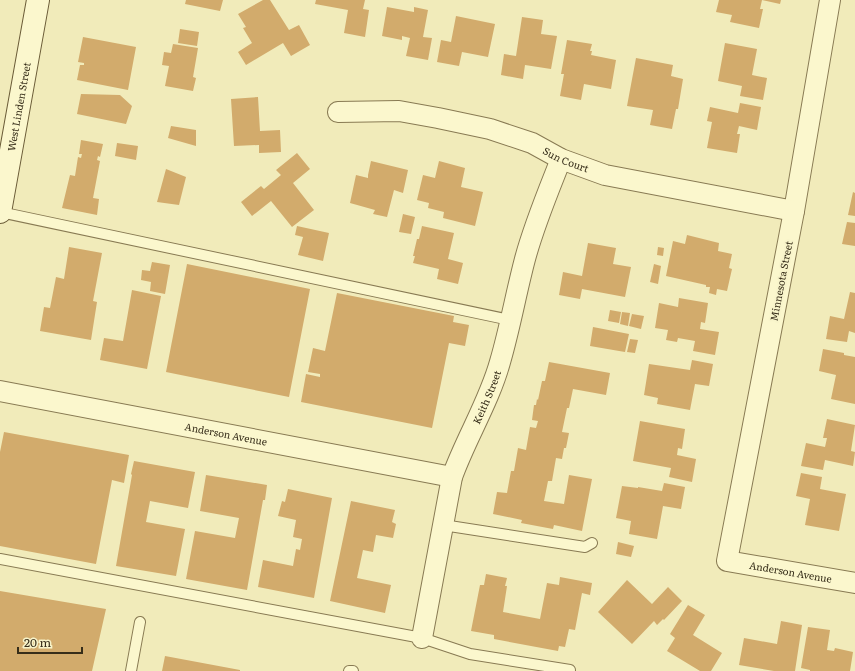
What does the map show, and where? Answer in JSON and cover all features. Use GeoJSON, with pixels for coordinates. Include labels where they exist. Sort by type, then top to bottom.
{"type":"FeatureCollection","features":[{"type":"Feature","properties":{"kind":"street","name":"West Linden Street"},"geometry":{"type":"LineString","coordinates":[[0,212],[38,0]]}},
{"type":"Feature","properties":{"kind":"street","name":"Minnesota Street"},"geometry":{"type":"LineString","coordinates":[[727,561],[794,211],[830,0]]}},
{"type":"Feature","properties":{"kind":"street","name":"Sun Court"},"geometry":{"type":"LineString","coordinates":[[338,112],[399,111],[490,129],[532,143],[561,159],[605,175],[794,211]]}},
{"type":"Feature","properties":{"kind":"street","name":"Keith Street"},"geometry":{"type":"LineString","coordinates":[[422,638],[452,477],[460,453],[489,393],[498,369],[526,257],[540,213],[561,159]]}},
{"type":"Feature","properties":{"kind":"street","name":"Anderson Avenue"},"geometry":{"type":"LineString","coordinates":[[0,391],[452,477]]}},
{"type":"Feature","properties":{"kind":"street","name":"Anderson Avenue"},"geometry":{"type":"LineString","coordinates":[[727,561],[855,583]]}},
{"type":"Feature","properties":{"kind":"lane"},"geometry":{"type":"LineString","coordinates":[[0,212],[510,320]]}},
{"type":"Feature","properties":{"kind":"lane"},"geometry":{"type":"LineString","coordinates":[[443,525],[579,547],[585,547],[592,543]]}},
{"type":"Feature","properties":{"kind":"lane"},"geometry":{"type":"LineString","coordinates":[[0,559],[422,638],[470,654],[570,670]]}},
{"type":"Feature","properties":{"kind":"lane"},"geometry":{"type":"LineString","coordinates":[[131,671],[140,622]]}},
{"type":"Feature","properties":{"kind":"building"},"geometry":{"type":"Polygon","coordinates":[[[186,0],[223,0],[220,11],[185,4],[186,0]]]}},
{"type":"Feature","properties":{"kind":"building"},"geometry":{"type":"Polygon","coordinates":[[[263,0],[270,0],[289,30],[299,25],[310,45],[291,56],[283,43],[246,65],[238,52],[252,43],[243,28],[246,27],[238,14],[263,0]]]}},
{"type":"Feature","properties":{"kind":"building"},"geometry":{"type":"Polygon","coordinates":[[[316,0],[365,0],[363,9],[369,10],[365,37],[344,33],[348,10],[315,4],[316,0]]]}},
{"type":"Feature","properties":{"kind":"building"},"geometry":{"type":"Polygon","coordinates":[[[719,0],[762,0],[760,9],[763,9],[759,28],[730,22],[732,15],[716,12],[719,0]]]}},
{"type":"Feature","properties":{"kind":"building"},"geometry":{"type":"Polygon","coordinates":[[[762,0],[781,0],[780,4],[762,0]]]}},
{"type":"Feature","properties":{"kind":"building"},"geometry":{"type":"Polygon","coordinates":[[[387,7],[414,12],[414,7],[428,10],[423,37],[432,38],[428,60],[406,56],[410,38],[402,36],[402,40],[382,36],[387,7]]]}},
{"type":"Feature","properties":{"kind":"building"},"geometry":{"type":"Polygon","coordinates":[[[456,16],[495,24],[488,57],[462,52],[459,66],[437,62],[441,40],[451,42],[456,16]]]}},
{"type":"Feature","properties":{"kind":"building"},"geometry":{"type":"Polygon","coordinates":[[[522,17],[543,20],[541,34],[557,36],[551,69],[525,65],[523,79],[501,75],[504,54],[516,56],[522,17]]]}},
{"type":"Feature","properties":{"kind":"building"},"geometry":{"type":"Polygon","coordinates":[[[180,29],[199,32],[197,46],[178,43],[180,29]]]}},
{"type":"Feature","properties":{"kind":"building"},"geometry":{"type":"Polygon","coordinates":[[[83,37],[136,47],[128,90],[77,80],[80,65],[84,65],[84,63],[78,62],[83,37]]]}},
{"type":"Feature","properties":{"kind":"building"},"geometry":{"type":"Polygon","coordinates":[[[567,40],[592,44],[590,51],[592,51],[591,55],[616,60],[611,89],[584,84],[581,100],[560,96],[564,74],[561,74],[567,40]]]}},
{"type":"Feature","properties":{"kind":"building"},"geometry":{"type":"Polygon","coordinates":[[[725,43],[757,49],[752,75],[767,78],[763,100],[740,96],[742,86],[718,81],[725,43]]]}},
{"type":"Feature","properties":{"kind":"building"},"geometry":{"type":"Polygon","coordinates":[[[173,44],[198,48],[193,77],[196,78],[193,91],[165,86],[169,66],[162,65],[164,52],[171,53],[173,44]]]}},
{"type":"Feature","properties":{"kind":"building"},"geometry":{"type":"Polygon","coordinates":[[[636,58],[673,65],[671,76],[683,79],[678,109],[676,109],[672,129],[650,125],[653,110],[627,106],[636,58]]]}},
{"type":"Feature","properties":{"kind":"building"},"geometry":{"type":"Polygon","coordinates":[[[81,94],[120,95],[132,106],[126,124],[77,114],[81,94]]]}},
{"type":"Feature","properties":{"kind":"building"},"geometry":{"type":"Polygon","coordinates":[[[258,97],[260,131],[280,130],[281,152],[259,153],[259,145],[234,146],[231,99],[258,97]]]}},
{"type":"Feature","properties":{"kind":"building"},"geometry":{"type":"Polygon","coordinates":[[[740,103],[761,107],[757,130],[739,126],[737,134],[740,134],[737,153],[707,148],[712,122],[707,121],[710,107],[738,113],[740,103]]]}},
{"type":"Feature","properties":{"kind":"building"},"geometry":{"type":"Polygon","coordinates":[[[171,126],[196,130],[196,146],[168,138],[171,126]]]}},
{"type":"Feature","properties":{"kind":"building"},"geometry":{"type":"Polygon","coordinates":[[[81,140],[103,144],[100,157],[98,156],[97,160],[100,161],[93,198],[99,199],[97,215],[62,208],[70,175],[75,176],[78,157],[81,158],[82,154],[79,154],[81,140]]]}},
{"type":"Feature","properties":{"kind":"building"},"geometry":{"type":"Polygon","coordinates":[[[117,143],[138,146],[136,160],[115,156],[117,143]]]}},
{"type":"Feature","properties":{"kind":"building"},"geometry":{"type":"Polygon","coordinates":[[[297,153],[310,169],[293,183],[314,210],[292,227],[271,201],[252,216],[241,202],[261,186],[264,189],[281,175],[276,170],[297,153]]]}},
{"type":"Feature","properties":{"kind":"building"},"geometry":{"type":"Polygon","coordinates":[[[371,161],[408,170],[403,193],[394,190],[387,217],[373,214],[375,210],[350,203],[356,175],[368,178],[371,161]]]}},
{"type":"Feature","properties":{"kind":"building"},"geometry":{"type":"Polygon","coordinates":[[[439,161],[465,168],[461,187],[483,192],[475,226],[443,218],[444,212],[428,208],[429,203],[417,200],[423,175],[435,178],[439,161]]]}},
{"type":"Feature","properties":{"kind":"building"},"geometry":{"type":"Polygon","coordinates":[[[166,169],[186,177],[179,205],[157,202],[166,169]]]}},
{"type":"Feature","properties":{"kind":"building"},"geometry":{"type":"Polygon","coordinates":[[[853,192],[855,193],[855,216],[848,215],[853,192]]]}},
{"type":"Feature","properties":{"kind":"building"},"geometry":{"type":"Polygon","coordinates":[[[403,214],[415,217],[411,234],[399,232],[403,214]]]}},
{"type":"Feature","properties":{"kind":"building"},"geometry":{"type":"Polygon","coordinates":[[[847,222],[855,223],[855,246],[842,244],[847,222]]]}},
{"type":"Feature","properties":{"kind":"building"},"geometry":{"type":"Polygon","coordinates":[[[297,226],[329,233],[323,261],[298,255],[303,237],[295,235],[297,226]]]}},
{"type":"Feature","properties":{"kind":"building"},"geometry":{"type":"Polygon","coordinates":[[[422,226],[454,233],[448,259],[463,263],[458,284],[437,279],[439,269],[413,263],[417,239],[419,239],[422,226]]]}},
{"type":"Feature","properties":{"kind":"building"},"geometry":{"type":"Polygon","coordinates":[[[687,235],[719,243],[718,251],[732,254],[729,268],[732,269],[727,291],[717,289],[716,295],[709,293],[710,287],[706,287],[706,285],[666,276],[673,241],[685,244],[687,235]]]}},
{"type":"Feature","properties":{"kind":"building"},"geometry":{"type":"Polygon","coordinates":[[[588,243],[616,248],[613,264],[631,267],[625,297],[582,289],[580,299],[559,295],[563,272],[582,276],[588,243]]]}},
{"type":"Feature","properties":{"kind":"building"},"geometry":{"type":"Polygon","coordinates":[[[69,247],[102,253],[93,301],[97,302],[91,340],[40,331],[44,307],[50,308],[56,277],[64,279],[69,247]]]}},
{"type":"Feature","properties":{"kind":"building"},"geometry":{"type":"Polygon","coordinates":[[[658,247],[664,248],[663,256],[657,255],[658,247]]]}},
{"type":"Feature","properties":{"kind":"building"},"geometry":{"type":"Polygon","coordinates":[[[152,262],[170,265],[165,294],[150,291],[151,282],[141,280],[142,270],[150,271],[152,262]]]}},
{"type":"Feature","properties":{"kind":"building"},"geometry":{"type":"Polygon","coordinates":[[[187,264],[310,289],[289,397],[166,372],[187,264]]]}},
{"type":"Feature","properties":{"kind":"building"},"geometry":{"type":"Polygon","coordinates":[[[654,264],[661,266],[658,284],[650,282],[654,264]]]}},
{"type":"Feature","properties":{"kind":"building"},"geometry":{"type":"Polygon","coordinates":[[[132,290],[161,296],[147,369],[100,360],[104,338],[123,341],[132,290]]]}},
{"type":"Feature","properties":{"kind":"building"},"geometry":{"type":"Polygon","coordinates":[[[850,292],[855,293],[855,333],[849,331],[847,342],[826,339],[830,316],[844,319],[850,292]]]}},
{"type":"Feature","properties":{"kind":"building"},"geometry":{"type":"Polygon","coordinates":[[[337,293],[454,316],[453,322],[469,325],[465,346],[449,343],[432,428],[301,402],[306,374],[320,377],[320,374],[308,372],[313,348],[325,351],[337,293]]]}},
{"type":"Feature","properties":{"kind":"building"},"geometry":{"type":"Polygon","coordinates":[[[679,298],[708,303],[705,323],[701,322],[700,329],[719,332],[715,355],[693,351],[695,341],[678,338],[677,342],[666,340],[668,330],[655,328],[659,303],[678,307],[679,298]]]}},
{"type":"Feature","properties":{"kind":"building"},"geometry":{"type":"Polygon","coordinates":[[[610,310],[621,312],[619,323],[608,321],[610,310]]]}},
{"type":"Feature","properties":{"kind":"building"},"geometry":{"type":"Polygon","coordinates":[[[622,312],[630,313],[628,326],[620,324],[622,312]]]}},
{"type":"Feature","properties":{"kind":"building"},"geometry":{"type":"Polygon","coordinates":[[[632,314],[644,316],[641,329],[629,326],[632,314]]]}},
{"type":"Feature","properties":{"kind":"building"},"geometry":{"type":"Polygon","coordinates":[[[593,327],[629,334],[625,352],[590,346],[593,327]]]}},
{"type":"Feature","properties":{"kind":"building"},"geometry":{"type":"Polygon","coordinates":[[[630,339],[638,340],[635,353],[627,352],[630,339]]]}},
{"type":"Feature","properties":{"kind":"building"},"geometry":{"type":"Polygon","coordinates":[[[823,349],[844,353],[844,355],[855,357],[855,404],[831,399],[836,375],[819,371],[823,349]]]}},
{"type":"Feature","properties":{"kind":"building"},"geometry":{"type":"Polygon","coordinates":[[[692,360],[713,364],[709,386],[695,384],[690,410],[657,404],[658,398],[644,395],[649,364],[690,370],[692,360]]]}},
{"type":"Feature","properties":{"kind":"building"},"geometry":{"type":"Polygon","coordinates":[[[549,362],[610,373],[606,395],[573,389],[562,432],[569,433],[566,448],[564,448],[562,459],[556,458],[552,481],[548,481],[544,501],[564,504],[569,475],[592,479],[582,531],[554,525],[553,529],[521,523],[522,520],[493,514],[497,492],[507,493],[511,471],[514,471],[518,448],[526,450],[530,427],[536,428],[538,421],[532,420],[534,405],[536,405],[537,399],[538,400],[542,381],[545,381],[549,362]]]}},
{"type":"Feature","properties":{"kind":"building"},"geometry":{"type":"Polygon","coordinates":[[[827,419],[855,425],[851,451],[855,452],[853,466],[825,460],[823,470],[801,466],[806,443],[825,447],[827,438],[823,438],[827,419]]]}},
{"type":"Feature","properties":{"kind":"building"},"geometry":{"type":"Polygon","coordinates":[[[640,421],[685,429],[682,449],[678,448],[677,455],[696,459],[692,482],[669,477],[671,468],[633,461],[640,421]]]}},
{"type":"Feature","properties":{"kind":"building"},"geometry":{"type":"Polygon","coordinates":[[[4,432],[129,455],[124,483],[112,480],[96,564],[0,546],[0,452],[4,432]]]}},
{"type":"Feature","properties":{"kind":"building"},"geometry":{"type":"Polygon","coordinates":[[[134,461],[195,472],[188,508],[150,501],[146,522],[185,529],[176,576],[116,566],[134,461]]]}},
{"type":"Feature","properties":{"kind":"building"},"geometry":{"type":"Polygon","coordinates":[[[801,473],[822,477],[820,489],[846,494],[839,531],[805,525],[810,499],[796,496],[801,473]]]}},
{"type":"Feature","properties":{"kind":"building"},"geometry":{"type":"Polygon","coordinates":[[[206,475],[267,485],[247,590],[186,579],[195,531],[235,538],[239,518],[200,511],[206,475]]]}},
{"type":"Feature","properties":{"kind":"building"},"geometry":{"type":"Polygon","coordinates":[[[664,483],[685,487],[681,509],[663,506],[657,539],[629,534],[631,521],[616,518],[622,486],[662,491],[664,483]]]}},
{"type":"Feature","properties":{"kind":"building"},"geometry":{"type":"Polygon","coordinates":[[[288,489],[332,498],[314,598],[258,587],[263,560],[293,566],[296,549],[300,550],[302,539],[293,537],[296,520],[278,516],[282,501],[285,502],[288,489]]]}},
{"type":"Feature","properties":{"kind":"building"},"geometry":{"type":"Polygon","coordinates":[[[351,501],[395,510],[392,522],[396,524],[393,538],[376,535],[373,552],[363,550],[357,578],[391,585],[385,613],[330,601],[351,501]]]}},
{"type":"Feature","properties":{"kind":"building"},"geometry":{"type":"Polygon","coordinates":[[[618,542],[634,546],[631,557],[616,554],[618,542]]]}},
{"type":"Feature","properties":{"kind":"building"},"geometry":{"type":"Polygon","coordinates":[[[486,574],[507,578],[503,612],[540,619],[547,583],[559,585],[560,577],[592,583],[590,595],[582,593],[575,630],[569,629],[565,647],[559,646],[558,651],[494,639],[494,635],[471,631],[480,585],[484,585],[486,574]]]}},
{"type":"Feature","properties":{"kind":"building"},"geometry":{"type":"Polygon","coordinates":[[[627,580],[652,604],[668,587],[682,601],[664,620],[663,619],[657,625],[654,621],[632,644],[598,612],[627,580]]]}},
{"type":"Feature","properties":{"kind":"building"},"geometry":{"type":"Polygon","coordinates":[[[0,591],[106,609],[92,671],[0,671],[0,591]]]}},
{"type":"Feature","properties":{"kind":"building"},"geometry":{"type":"Polygon","coordinates":[[[688,605],[705,615],[693,635],[722,653],[711,671],[700,671],[667,651],[675,638],[670,634],[688,605]]]}},
{"type":"Feature","properties":{"kind":"building"},"geometry":{"type":"Polygon","coordinates":[[[781,621],[802,625],[795,671],[774,671],[739,665],[744,638],[777,644],[781,621]]]}},
{"type":"Feature","properties":{"kind":"building"},"geometry":{"type":"Polygon","coordinates":[[[808,627],[830,630],[827,650],[834,651],[835,648],[853,652],[850,671],[810,671],[801,668],[808,627]]]}},
{"type":"Feature","properties":{"kind":"building"},"geometry":{"type":"Polygon","coordinates":[[[165,656],[240,670],[240,671],[162,671],[165,656]]]}}]}
